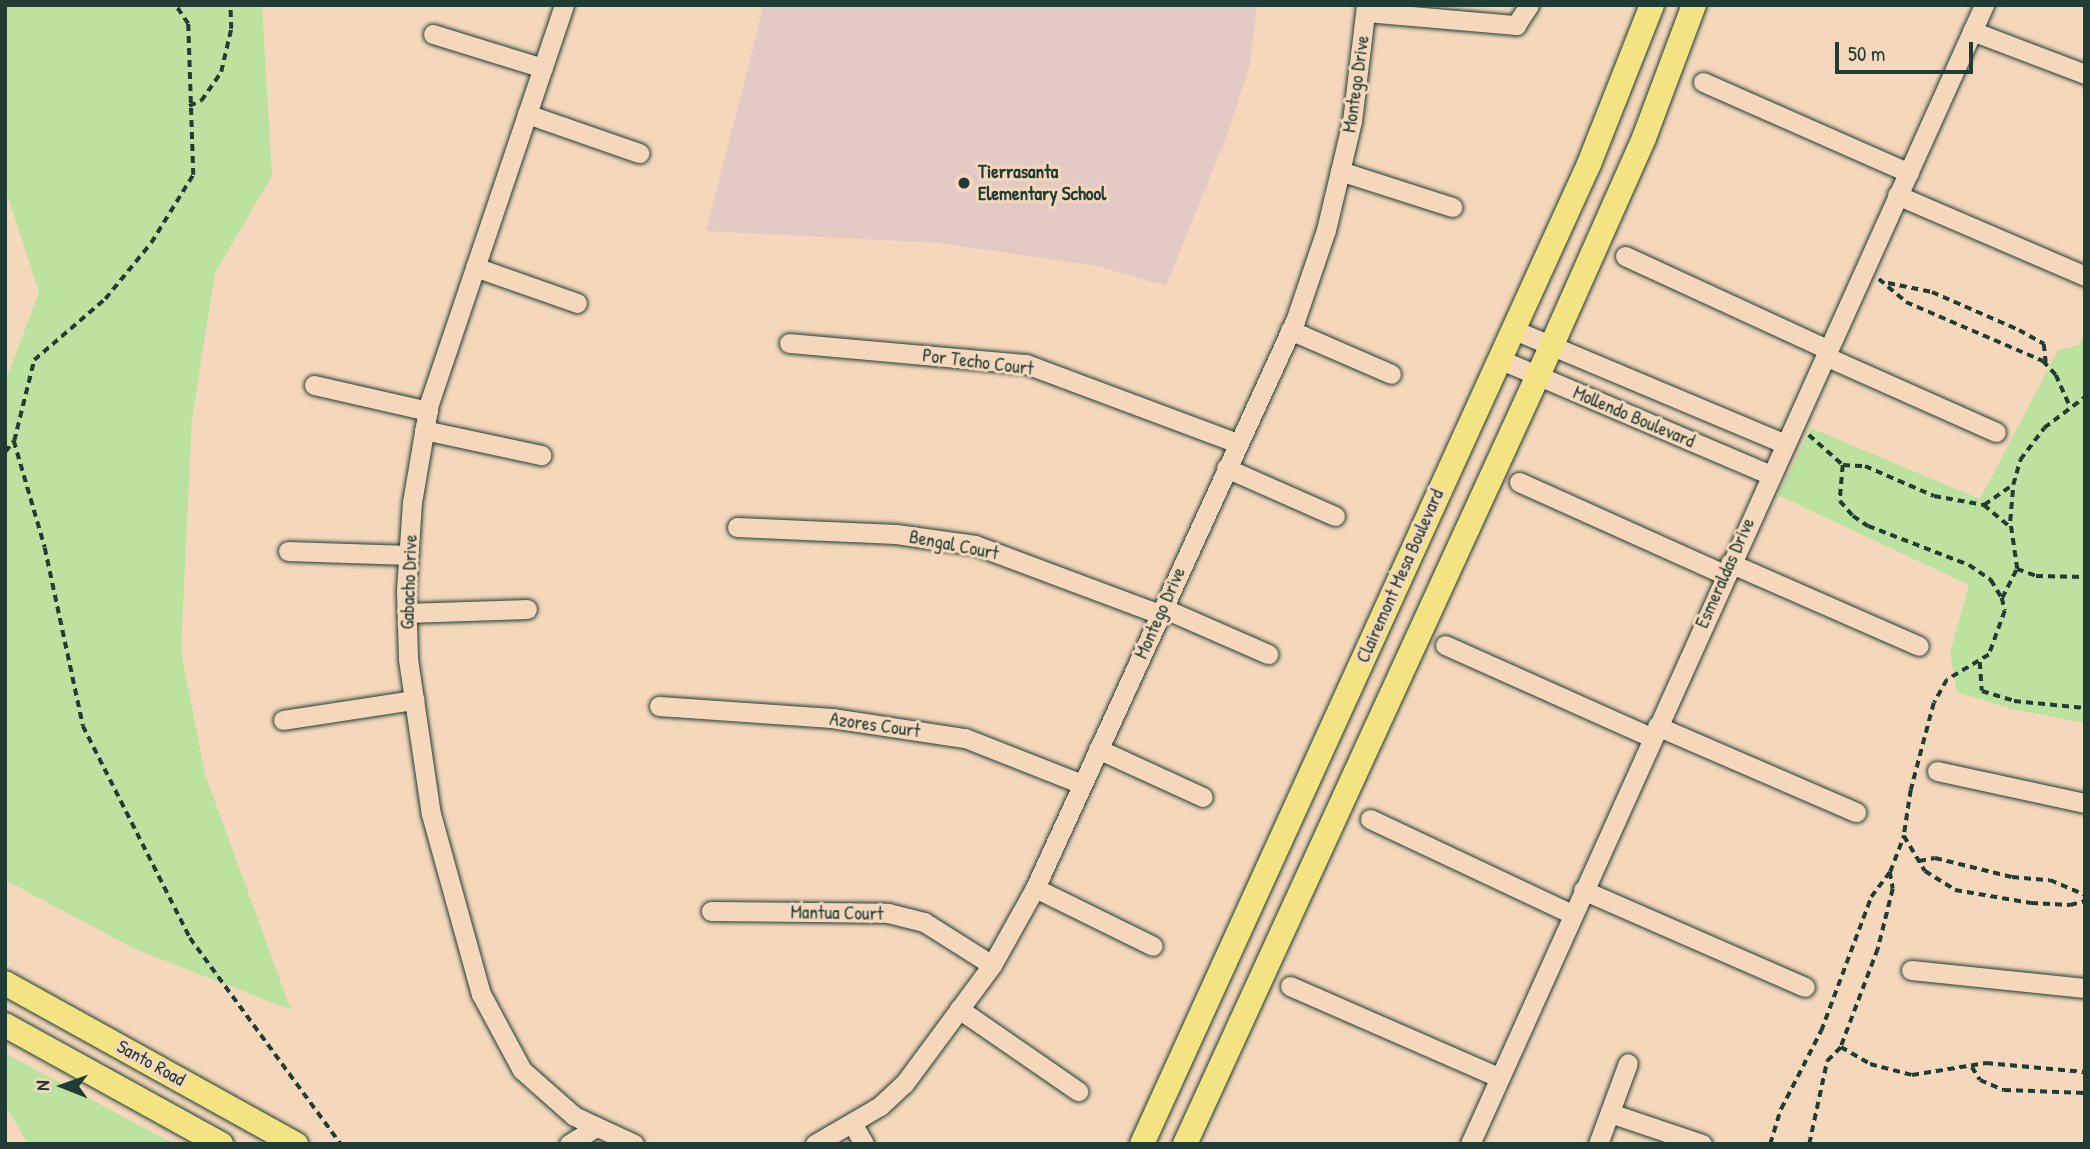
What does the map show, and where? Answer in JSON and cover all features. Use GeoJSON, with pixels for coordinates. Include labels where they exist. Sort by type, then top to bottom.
{"type":"FeatureCollection","features":[{"type":"Feature","properties":{"kind":"main road","name":"Clairemont Mesa Boulevard"},"geometry":{"type":"LineString","coordinates":[[1142,1144],[1608,123],[1652,5]]}},
{"type":"Feature","properties":{"kind":"main road"},"geometry":{"type":"LineString","coordinates":[[1185,1144],[1551,347],[1644,138],[1694,5]]}},
{"type":"Feature","properties":{"kind":"main road","name":"Santo Road"},"geometry":{"type":"LineString","coordinates":[[5,983],[296,1144]]}},
{"type":"Feature","properties":{"kind":"main road","name":"Santo Road"},"geometry":{"type":"LineString","coordinates":[[5,1024],[221,1144]]}},
{"type":"Feature","properties":{"kind":"street","name":"Gabacho Drive"},"geometry":{"type":"LineString","coordinates":[[564,5],[426,421],[408,555],[407,612],[414,700],[439,850],[481,993],[522,1070],[596,1135]]}},
{"type":"Feature","properties":{"kind":"street"},"geometry":{"type":"LineString","coordinates":[[1366,9],[1516,25],[1529,5]]}},
{"type":"Feature","properties":{"kind":"street","name":"Esmeraldas Drive"},"geometry":{"type":"LineString","coordinates":[[1470,1144],[1769,474],[1984,5]]}},
{"type":"Feature","properties":{"kind":"street","name":"Montego Drive"},"geometry":{"type":"LineString","coordinates":[[815,1144],[852,1123],[904,1084],[992,965],[1035,888],[1290,330],[1326,230],[1352,121],[1366,9]]}},
{"type":"Feature","properties":{"kind":"street"},"geometry":{"type":"LineString","coordinates":[[1972,31],[2085,74]]}},
{"type":"Feature","properties":{"kind":"street"},"geometry":{"type":"LineString","coordinates":[[433,34],[543,68]]}},
{"type":"Feature","properties":{"kind":"street"},"geometry":{"type":"LineString","coordinates":[[1703,82],[1909,173]]}},
{"type":"Feature","properties":{"kind":"street"},"geometry":{"type":"LineString","coordinates":[[527,114],[639,153]]}},
{"type":"Feature","properties":{"kind":"street"},"geometry":{"type":"LineString","coordinates":[[1340,171],[1452,207]]}},
{"type":"Feature","properties":{"kind":"street"},"geometry":{"type":"LineString","coordinates":[[1897,195],[2085,276]]}},
{"type":"Feature","properties":{"kind":"street"},"geometry":{"type":"LineString","coordinates":[[1625,256],[1996,432]]}},
{"type":"Feature","properties":{"kind":"street"},"geometry":{"type":"LineString","coordinates":[[475,267],[577,303]]}},
{"type":"Feature","properties":{"kind":"street","name":"Mollendo Boulevard"},"geometry":{"type":"LineString","coordinates":[[1513,329],[1783,443]]}},
{"type":"Feature","properties":{"kind":"street"},"geometry":{"type":"LineString","coordinates":[[1290,330],[1391,374]]}},
{"type":"Feature","properties":{"kind":"street","name":"Por Techo Court"},"geometry":{"type":"LineString","coordinates":[[789,342],[1026,364],[1237,443]]}},
{"type":"Feature","properties":{"kind":"street","name":"Mollendo Boulevard"},"geometry":{"type":"LineString","coordinates":[[1499,359],[1769,474]]}},
{"type":"Feature","properties":{"kind":"street"},"geometry":{"type":"LineString","coordinates":[[314,385],[541,455]]}},
{"type":"Feature","properties":{"kind":"street"},"geometry":{"type":"LineString","coordinates":[[1226,468],[1335,516]]}},
{"type":"Feature","properties":{"kind":"street"},"geometry":{"type":"LineString","coordinates":[[1519,482],[1919,646]]}},
{"type":"Feature","properties":{"kind":"street","name":"Bengal Court"},"geometry":{"type":"LineString","coordinates":[[737,527],[896,534],[975,545],[1162,611],[1268,654]]}},
{"type":"Feature","properties":{"kind":"street"},"geometry":{"type":"LineString","coordinates":[[288,551],[408,555]]}},
{"type":"Feature","properties":{"kind":"street"},"geometry":{"type":"LineString","coordinates":[[407,612],[527,609]]}},
{"type":"Feature","properties":{"kind":"street"},"geometry":{"type":"LineString","coordinates":[[1445,645],[1856,812]]}},
{"type":"Feature","properties":{"kind":"street"},"geometry":{"type":"LineString","coordinates":[[283,720],[414,700]]}},
{"type":"Feature","properties":{"kind":"street","name":"Azores Court"},"geometry":{"type":"LineString","coordinates":[[659,706],[832,718],[965,738],[1082,784]]}},
{"type":"Feature","properties":{"kind":"street"},"geometry":{"type":"LineString","coordinates":[[1098,749],[1203,797]]}},
{"type":"Feature","properties":{"kind":"street"},"geometry":{"type":"LineString","coordinates":[[1937,771],[2085,803]]}},
{"type":"Feature","properties":{"kind":"street"},"geometry":{"type":"LineString","coordinates":[[1370,818],[1572,914]]}},
{"type":"Feature","properties":{"kind":"street"},"geometry":{"type":"LineString","coordinates":[[1035,888],[1153,946]]}},
{"type":"Feature","properties":{"kind":"street"},"geometry":{"type":"LineString","coordinates":[[1583,890],[1805,987]]}},
{"type":"Feature","properties":{"kind":"street","name":"Mantua Court"},"geometry":{"type":"LineString","coordinates":[[711,911],[888,914],[925,922],[992,965]]}},
{"type":"Feature","properties":{"kind":"street"},"geometry":{"type":"LineString","coordinates":[[1911,970],[2085,988]]}},
{"type":"Feature","properties":{"kind":"street"},"geometry":{"type":"LineString","coordinates":[[1290,986],[1499,1077]]}},
{"type":"Feature","properties":{"kind":"street"},"geometry":{"type":"LineString","coordinates":[[959,1009],[1078,1091]]}},
{"type":"Feature","properties":{"kind":"street"},"geometry":{"type":"LineString","coordinates":[[1598,1144],[1628,1063]]}},
{"type":"Feature","properties":{"kind":"street"},"geometry":{"type":"LineString","coordinates":[[1610,1113],[1702,1144]]}},
{"type":"Feature","properties":{"kind":"street"},"geometry":{"type":"LineString","coordinates":[[852,1123],[864,1144]]}},
{"type":"Feature","properties":{"kind":"street"},"geometry":{"type":"LineString","coordinates":[[569,1144],[596,1135],[634,1144]]}},
{"type":"Feature","properties":{"kind":"path"},"geometry":{"type":"LineString","coordinates":[[5,452],[14,441],[34,360],[105,299],[151,243],[193,175],[188,24],[175,5]]}},
{"type":"Feature","properties":{"kind":"path"},"geometry":{"type":"LineString","coordinates":[[189,106],[201,101],[221,72],[231,29],[230,5]]}},
{"type":"Feature","properties":{"kind":"path"},"geometry":{"type":"LineString","coordinates":[[1863,269],[1886,283],[1906,302],[2046,364],[2056,375],[2070,407]]}},
{"type":"Feature","properties":{"kind":"path"},"geometry":{"type":"LineString","coordinates":[[1886,283],[1932,292],[2027,334],[2044,344],[2046,364]]}},
{"type":"Feature","properties":{"kind":"path"},"geometry":{"type":"LineString","coordinates":[[2002,598],[2017,569],[2012,530],[2013,485],[2027,449],[2070,407],[2085,397]]}},
{"type":"Feature","properties":{"kind":"path"},"geometry":{"type":"LineString","coordinates":[[1794,423],[1843,464],[1865,466],[1934,496],[1984,505],[2012,530]]}},
{"type":"Feature","properties":{"kind":"path"},"geometry":{"type":"LineString","coordinates":[[14,441],[44,548],[83,726],[190,939],[341,1144]]}},
{"type":"Feature","properties":{"kind":"path"},"geometry":{"type":"LineString","coordinates":[[1770,1144],[1781,1109],[1821,1031],[1871,897],[1890,872],[1904,836],[1911,790],[1934,704],[1947,680],[1989,656],[2005,611],[2002,598],[1991,580],[1969,565],[1945,552],[1868,526],[1853,516],[1840,501],[1843,464]]}},
{"type":"Feature","properties":{"kind":"path"},"geometry":{"type":"LineString","coordinates":[[1984,505],[2013,485]]}},
{"type":"Feature","properties":{"kind":"path"},"geometry":{"type":"LineString","coordinates":[[2017,569],[2036,576],[2085,577]]}},
{"type":"Feature","properties":{"kind":"path"},"geometry":{"type":"LineString","coordinates":[[1980,662],[1982,691],[2014,701],[2085,708]]}},
{"type":"Feature","properties":{"kind":"path"},"geometry":{"type":"LineString","coordinates":[[1904,836],[1925,871],[1955,890],[2031,904],[2070,905],[2085,901]]}},
{"type":"Feature","properties":{"kind":"path"},"geometry":{"type":"LineString","coordinates":[[1919,861],[1935,858],[2011,877],[2050,880],[2085,895]]}},
{"type":"Feature","properties":{"kind":"path"},"geometry":{"type":"LineString","coordinates":[[1809,1144],[1827,1061],[1841,1047],[1878,949],[1893,889],[1890,872]]}},
{"type":"Feature","properties":{"kind":"path"},"geometry":{"type":"LineString","coordinates":[[1841,1047],[1891,1072],[1928,1074],[1986,1063],[2085,1072]]}},
{"type":"Feature","properties":{"kind":"path"},"geometry":{"type":"LineString","coordinates":[[1972,1067],[1980,1080],[2004,1090],[2085,1094]]}},
{"type":"Feature","properties":{"kind":"shaded area","name":"Tierrasanta Elementary School"},"geometry":{"type":"Polygon","coordinates":[[[764,5],[1257,5],[1250,64],[1227,135],[1166,286],[1097,266],[939,243],[706,231],[764,5]]]}},
{"type":"Feature","properties":{"kind":"green space"},"geometry":{"type":"Polygon","coordinates":[[[5,5],[262,5],[272,176],[215,273],[192,419],[181,651],[205,774],[291,1010],[135,949],[5,880],[5,383],[39,292],[5,188],[5,5]]]}},
{"type":"Feature","properties":{"kind":"green space"},"geometry":{"type":"Polygon","coordinates":[[[2085,333],[2085,723],[2012,709],[1957,692],[1950,653],[1969,585],[1778,495],[1811,428],[1980,499],[2058,350],[2079,345],[2085,333]]]}},
{"type":"Feature","properties":{"kind":"green space"},"geometry":{"type":"Polygon","coordinates":[[[5,1053],[174,1144],[28,1144],[5,1105],[5,1053]]]}},
{"type":"Feature","properties":{"kind":"place","name":"Tierrasanta Elementary School"},"geometry":{"type":"Point","coordinates":[964,183]}}]}
